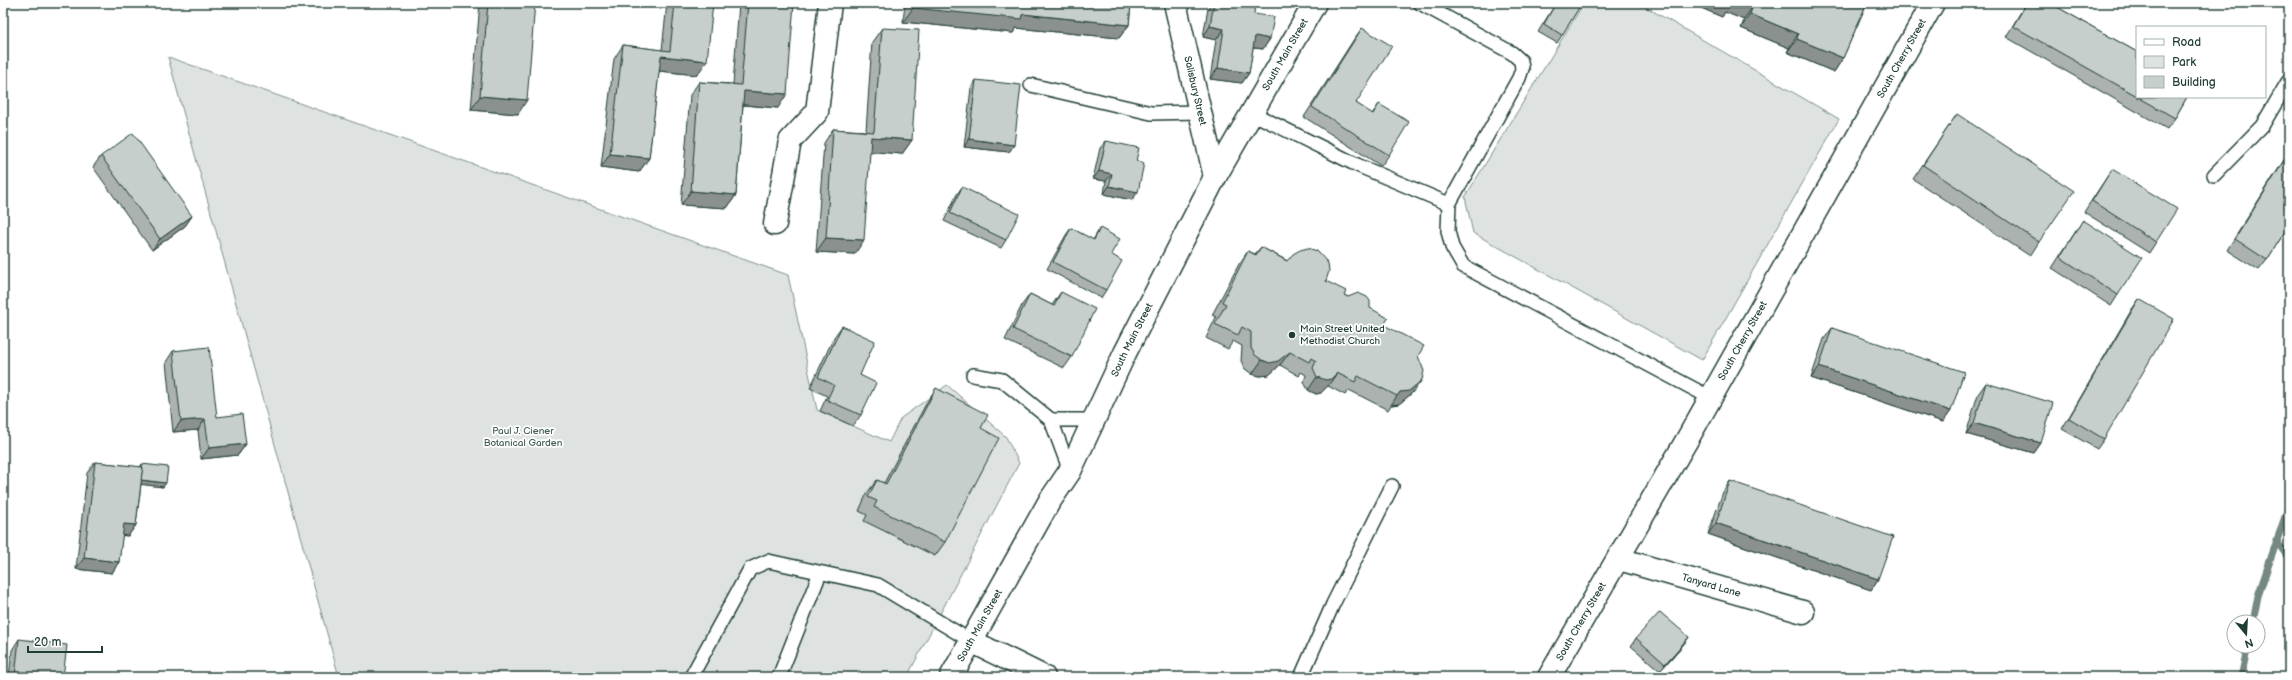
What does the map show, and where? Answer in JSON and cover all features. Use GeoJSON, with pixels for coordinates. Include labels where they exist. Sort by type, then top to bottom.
{"type":"FeatureCollection","features":[{"type":"Feature","properties":{"kind":"main road"},"geometry":{"type":"LineString","coordinates":[[775,224],[790,140],[816,112],[830,3]]}},
{"type":"Feature","properties":{"kind":"main road","name":"Salisbury Street"},"geometry":{"type":"LineString","coordinates":[[1175,3],[1215,178]]}},
{"type":"Feature","properties":{"kind":"main road","name":"South Main Street"},"geometry":{"type":"LineString","coordinates":[[951,677],[1049,502],[1070,471],[1125,353],[1215,178],[1315,3]]}},
{"type":"Feature","properties":{"kind":"main road","name":"South Cherry Street"},"geometry":{"type":"LineString","coordinates":[[1549,677],[1711,398],[1933,3]]}},
{"type":"Feature","properties":{"kind":"main road","name":"Tanyard Lane"},"geometry":{"type":"LineString","coordinates":[[1619,558],[1803,612]]}},
{"type":"Feature","properties":{"kind":"main road"},"geometry":{"type":"LineString","coordinates":[[971,641],[1044,677]]}},
{"type":"Feature","properties":{"kind":"lane"},"geometry":{"type":"LineString","coordinates":[[1420,3],[1512,53],[1521,61],[1522,69],[1519,78],[1495,124],[1449,204],[1448,231],[1450,242],[1463,266],[1711,398]]}},
{"type":"Feature","properties":{"kind":"lane"},"geometry":{"type":"LineString","coordinates":[[2214,175],[2262,126],[2289,80]]}},
{"type":"Feature","properties":{"kind":"lane"},"geometry":{"type":"LineString","coordinates":[[1031,84],[1151,113],[1200,112]]}},
{"type":"Feature","properties":{"kind":"lane"},"geometry":{"type":"LineString","coordinates":[[1252,113],[1357,165],[1449,204]]}},
{"type":"Feature","properties":{"kind":"lane"},"geometry":{"type":"LineString","coordinates":[[973,375],[1002,380],[1051,420],[1070,471]]}},
{"type":"Feature","properties":{"kind":"lane"},"geometry":{"type":"LineString","coordinates":[[1051,420],[1094,420]]}},
{"type":"Feature","properties":{"kind":"lane"},"geometry":{"type":"LineString","coordinates":[[1301,677],[1333,604],[1392,486]]}},
{"type":"Feature","properties":{"kind":"lane"},"geometry":{"type":"LineString","coordinates":[[691,677],[750,569],[768,561],[878,585],[971,641]]}},
{"type":"Feature","properties":{"kind":"lane"},"geometry":{"type":"LineString","coordinates":[[779,677],[820,573]]}},
{"type":"Feature","properties":{"kind":"green space"},"geometry":{"type":"Polygon","coordinates":[[[1584,3],[1639,3],[1839,119],[1702,360],[1473,233],[1465,197],[1584,3]]]}},
{"type":"Feature","properties":{"kind":"green space","name":"Paul J. Ciener Botanical Garden"},"geometry":{"type":"Polygon","coordinates":[[[168,57],[788,275],[817,410],[889,442],[901,418],[947,385],[1006,437],[1019,463],[907,677],[339,677],[168,57]]]}},
{"type":"Feature","properties":{"kind":"building"},"geometry":{"type":"Polygon","coordinates":[[[488,3],[535,3],[527,100],[480,96],[488,3]]]}},
{"type":"Feature","properties":{"kind":"building"},"geometry":{"type":"Polygon","coordinates":[[[675,3],[713,3],[707,61],[661,56],[649,158],[610,154],[623,45],[670,51],[675,3]]]}},
{"type":"Feature","properties":{"kind":"building"},"geometry":{"type":"Polygon","coordinates":[[[748,3],[794,3],[787,94],[744,91],[736,195],[691,191],[699,82],[741,85],[748,3]]]}},
{"type":"Feature","properties":{"kind":"building"},"geometry":{"type":"Polygon","coordinates":[[[913,3],[1131,3],[1129,25],[1023,14],[1022,19],[913,8],[913,3]]]}},
{"type":"Feature","properties":{"kind":"building"},"geometry":{"type":"Polygon","coordinates":[[[1214,3],[1255,3],[1254,14],[1274,17],[1270,39],[1255,36],[1249,73],[1218,68],[1224,29],[1210,26],[1214,3]]]}},
{"type":"Feature","properties":{"kind":"building"},"geometry":{"type":"Polygon","coordinates":[[[1556,3],[1582,3],[1562,35],[1544,24],[1556,3]]]}},
{"type":"Feature","properties":{"kind":"building"},"geometry":{"type":"Polygon","coordinates":[[[1745,3],[1867,3],[1843,58],[1797,39],[1798,34],[1750,14],[1753,6],[1745,3]]]}},
{"type":"Feature","properties":{"kind":"building"},"geometry":{"type":"Polygon","coordinates":[[[2027,3],[2050,3],[2136,51],[2136,95],[2013,26],[2027,3]]]}},
{"type":"Feature","properties":{"kind":"building"},"geometry":{"type":"Polygon","coordinates":[[[882,28],[919,30],[912,140],[871,137],[864,240],[826,238],[833,129],[874,132],[882,28]]]}},
{"type":"Feature","properties":{"kind":"building"},"geometry":{"type":"Polygon","coordinates":[[[1362,28],[1392,46],[1356,103],[1373,114],[1379,104],[1409,122],[1389,155],[1312,107],[1362,28]]]}},
{"type":"Feature","properties":{"kind":"building"},"geometry":{"type":"Polygon","coordinates":[[[976,80],[1021,85],[1014,145],[969,139],[976,80]]]}},
{"type":"Feature","properties":{"kind":"building"},"geometry":{"type":"Polygon","coordinates":[[[2140,98],[2186,98],[2175,118],[2140,98]]]}},
{"type":"Feature","properties":{"kind":"building"},"geometry":{"type":"Polygon","coordinates":[[[1957,114],[2074,191],[2039,242],[1923,165],[1957,114]]]}},
{"type":"Feature","properties":{"kind":"building"},"geometry":{"type":"Polygon","coordinates":[[[133,133],[192,216],[160,239],[101,156],[133,133]]]}},
{"type":"Feature","properties":{"kind":"building"},"geometry":{"type":"Polygon","coordinates":[[[1106,141],[1139,148],[1136,161],[1144,163],[1138,192],[1109,186],[1112,174],[1099,171],[1106,141]]]}},
{"type":"Feature","properties":{"kind":"building"},"geometry":{"type":"Polygon","coordinates":[[[2289,153],[2289,225],[2267,260],[2235,239],[2289,153]]]}},
{"type":"Feature","properties":{"kind":"building"},"geometry":{"type":"Polygon","coordinates":[[[2112,169],[2177,209],[2156,242],[2092,201],[2112,169]]]}},
{"type":"Feature","properties":{"kind":"building"},"geometry":{"type":"Polygon","coordinates":[[[962,187],[1019,214],[1006,240],[950,213],[962,187]]]}},
{"type":"Feature","properties":{"kind":"building"},"geometry":{"type":"Polygon","coordinates":[[[2083,220],[2142,258],[2118,295],[2060,257],[2083,220]]]}},
{"type":"Feature","properties":{"kind":"building"},"geometry":{"type":"Polygon","coordinates":[[[1071,228],[1094,240],[1100,228],[1120,239],[1111,254],[1122,261],[1106,290],[1053,262],[1071,228]]]}},
{"type":"Feature","properties":{"kind":"building","name":"Main Street United Methodist Church"},"geometry":{"type":"Polygon","coordinates":[[[1261,247],[1287,261],[1293,254],[1300,250],[1308,248],[1317,251],[1328,263],[1329,271],[1326,281],[1346,291],[1344,295],[1348,297],[1358,293],[1367,297],[1370,301],[1370,308],[1388,318],[1384,325],[1424,346],[1418,356],[1424,371],[1422,380],[1409,391],[1400,392],[1397,396],[1358,376],[1355,382],[1337,373],[1331,379],[1326,380],[1317,377],[1313,368],[1316,361],[1311,358],[1309,362],[1290,352],[1278,361],[1270,363],[1255,355],[1251,348],[1251,332],[1242,327],[1238,335],[1215,324],[1226,304],[1222,302],[1248,251],[1256,255],[1261,247]]]}},
{"type":"Feature","properties":{"kind":"building"},"geometry":{"type":"Polygon","coordinates":[[[1061,292],[1095,309],[1072,357],[1013,329],[1030,294],[1054,306],[1061,292]]]}},
{"type":"Feature","properties":{"kind":"building"},"geometry":{"type":"Polygon","coordinates":[[[2139,299],[2174,319],[2104,439],[2069,418],[2139,299]]]}},
{"type":"Feature","properties":{"kind":"building"},"geometry":{"type":"Polygon","coordinates":[[[842,326],[875,341],[860,375],[876,383],[861,415],[827,400],[834,385],[818,377],[842,326]]]}},
{"type":"Feature","properties":{"kind":"building"},"geometry":{"type":"Polygon","coordinates":[[[1832,328],[1964,372],[1951,411],[1819,367],[1832,328]]]}},
{"type":"Feature","properties":{"kind":"building"},"geometry":{"type":"Polygon","coordinates":[[[209,347],[217,417],[242,414],[246,444],[209,448],[205,419],[181,421],[173,351],[209,347]]]}},
{"type":"Feature","properties":{"kind":"building"},"geometry":{"type":"Polygon","coordinates":[[[1986,383],[2053,403],[2041,443],[1974,423],[1986,383]]]}},
{"type":"Feature","properties":{"kind":"building"},"geometry":{"type":"Polygon","coordinates":[[[936,388],[988,415],[981,428],[999,438],[945,542],[874,507],[877,501],[868,497],[877,480],[886,484],[936,388]]]}},
{"type":"Feature","properties":{"kind":"building"},"geometry":{"type":"Polygon","coordinates":[[[95,462],[143,467],[136,525],[124,524],[119,562],[84,558],[95,462]]]}},
{"type":"Feature","properties":{"kind":"building"},"geometry":{"type":"Polygon","coordinates":[[[142,464],[168,467],[166,483],[141,480],[142,464]]]}},
{"type":"Feature","properties":{"kind":"building"},"geometry":{"type":"Polygon","coordinates":[[[1730,481],[1893,537],[1878,579],[1716,523],[1730,481]]]}},
{"type":"Feature","properties":{"kind":"building"},"geometry":{"type":"Polygon","coordinates":[[[1660,612],[1689,637],[1665,664],[1636,638],[1660,612]]]}},
{"type":"Feature","properties":{"kind":"building"},"geometry":{"type":"Polygon","coordinates":[[[19,639],[67,645],[63,677],[15,677],[19,639]]]}},
{"type":"Feature","properties":{"kind":"waterway"},"geometry":{"type":"LineString","coordinates":[[2255,614],[2258,596],[2289,505]]}},
{"type":"Feature","properties":{"kind":"waterway"},"geometry":{"type":"LineString","coordinates":[[2276,540],[2289,559]]}},
{"type":"Feature","properties":{"kind":"waterway"},"geometry":{"type":"LineString","coordinates":[[2241,677],[2246,654]]}},
{"type":"Feature","properties":{"kind":"place","name":"Main Street United Methodist Church"},"geometry":{"type":"Point","coordinates":[1292,335]}}]}
